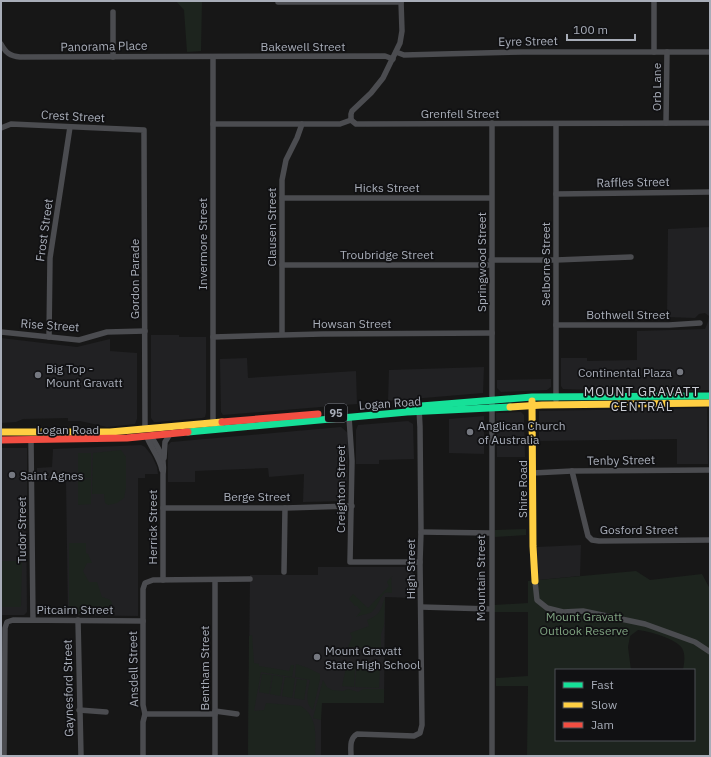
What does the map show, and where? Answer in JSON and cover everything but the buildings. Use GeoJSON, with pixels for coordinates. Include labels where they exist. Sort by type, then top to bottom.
{"type":"FeatureCollection","features":[{"type":"Feature","properties":{"kind":"main road","name":"Logan Road"},"geometry":{"type":"LineString","coordinates":[[1,440],[111,439],[170,434],[213,426],[419,409],[491,408],[532,405],[556,401],[710,396]]}},
{"type":"Feature","properties":{"kind":"main road","name":"Logan Road"},"geometry":{"type":"LineString","coordinates":[[1,432],[104,432],[350,417],[491,400],[532,397],[556,401],[710,403]]}},
{"type":"Feature","properties":{"kind":"main road","name":"Shire Road"},"geometry":{"type":"LineString","coordinates":[[532,397],[533,546],[535,581]]}},
{"type":"Feature","properties":{"kind":"main road"},"geometry":{"type":"LineString","coordinates":[[145,429],[149,436]]}},
{"type":"Feature","properties":{"kind":"street"},"geometry":{"type":"LineString","coordinates":[[654,1],[654,52]]}},
{"type":"Feature","properties":{"kind":"street"},"geometry":{"type":"LineString","coordinates":[[278,2],[401,2],[401,37],[396,52],[388,70],[377,86],[352,111],[351,120]]}},
{"type":"Feature","properties":{"kind":"street"},"geometry":{"type":"LineString","coordinates":[[113,12],[113,56]]}},
{"type":"Feature","properties":{"kind":"street","name":"Panorama Place"},"geometry":{"type":"LineString","coordinates":[[1,44],[5,52],[20,58],[113,56],[213,57]]}},
{"type":"Feature","properties":{"kind":"street","name":"Eyre Street"},"geometry":{"type":"LineString","coordinates":[[396,52],[404,55],[522,52],[710,52]]}},
{"type":"Feature","properties":{"kind":"street","name":"Orb Lane"},"geometry":{"type":"LineString","coordinates":[[666,123],[667,52]]}},
{"type":"Feature","properties":{"kind":"street","name":"Bakewell Street"},"geometry":{"type":"LineString","coordinates":[[213,57],[384,56],[393,59]]}},
{"type":"Feature","properties":{"kind":"street","name":"Invermore Street"},"geometry":{"type":"LineString","coordinates":[[213,57],[213,426]]}},
{"type":"Feature","properties":{"kind":"street","name":"Grenfell Street"},"geometry":{"type":"LineString","coordinates":[[212,124],[340,124],[351,120],[356,124],[710,123]]}},
{"type":"Feature","properties":{"kind":"street","name":"Springwood Street"},"geometry":{"type":"LineString","coordinates":[[491,400],[492,123]]}},
{"type":"Feature","properties":{"kind":"street","name":"Crest Street"},"geometry":{"type":"LineString","coordinates":[[1,128],[11,124],[144,130]]}},
{"type":"Feature","properties":{"kind":"street","name":"Clausen Street"},"geometry":{"type":"LineString","coordinates":[[282,334],[282,180],[286,160],[302,124]]}},
{"type":"Feature","properties":{"kind":"street","name":"Selborne Street"},"geometry":{"type":"LineString","coordinates":[[556,124],[556,401]]}},
{"type":"Feature","properties":{"kind":"street","name":"Frost Street"},"geometry":{"type":"LineString","coordinates":[[50,337],[50,258],[70,127]]}},
{"type":"Feature","properties":{"kind":"street","name":"Gordon Parade"},"geometry":{"type":"LineString","coordinates":[[144,130],[145,429]]}},
{"type":"Feature","properties":{"kind":"street","name":"Raffles Street"},"geometry":{"type":"LineString","coordinates":[[556,194],[710,192]]}},
{"type":"Feature","properties":{"kind":"street","name":"Hicks Street"},"geometry":{"type":"LineString","coordinates":[[282,198],[491,198]]}},
{"type":"Feature","properties":{"kind":"street","name":"Troubridge Street"},"geometry":{"type":"LineString","coordinates":[[282,265],[491,262],[631,257]]}},
{"type":"Feature","properties":{"kind":"street","name":"Bothwell Street"},"geometry":{"type":"LineString","coordinates":[[556,326],[700,323]]}},
{"type":"Feature","properties":{"kind":"street","name":"Rise Street"},"geometry":{"type":"LineString","coordinates":[[1,332],[79,340],[107,332],[145,332]]}},
{"type":"Feature","properties":{"kind":"street","name":"Howsan Street"},"geometry":{"type":"LineString","coordinates":[[213,337],[282,334],[492,333]]}},
{"type":"Feature","properties":{"kind":"street","name":"Mountain Street"},"geometry":{"type":"LineString","coordinates":[[491,400],[492,756]]}},
{"type":"Feature","properties":{"kind":"street","name":"High Street"},"geometry":{"type":"LineString","coordinates":[[351,756],[351,742],[353,737],[357,734],[414,736],[420,732],[422,726],[419,409]]}},
{"type":"Feature","properties":{"kind":"street","name":"Creighton Street"},"geometry":{"type":"LineString","coordinates":[[350,417],[352,461],[350,562],[420,562]]}},
{"type":"Feature","properties":{"kind":"street"},"geometry":{"type":"LineString","coordinates":[[164,464],[165,444],[170,434]]}},
{"type":"Feature","properties":{"kind":"street","name":"Herrick Street"},"geometry":{"type":"LineString","coordinates":[[149,436],[162,455],[164,464],[163,580]]}},
{"type":"Feature","properties":{"kind":"street","name":"Herrick Street"},"geometry":{"type":"LineString","coordinates":[[149,436],[150,446],[159,460],[163,474]]}},
{"type":"Feature","properties":{"kind":"street","name":"Tudor Street"},"geometry":{"type":"LineString","coordinates":[[31,440],[33,620]]}},
{"type":"Feature","properties":{"kind":"street","name":"Tenby Street"},"geometry":{"type":"LineString","coordinates":[[533,473],[572,471],[710,470]]}},
{"type":"Feature","properties":{"kind":"street","name":"Gosford Street"},"geometry":{"type":"LineString","coordinates":[[572,471],[588,536],[592,540],[710,540]]}},
{"type":"Feature","properties":{"kind":"street","name":"Berge Street"},"geometry":{"type":"LineString","coordinates":[[163,508],[285,508],[352,506]]}},
{"type":"Feature","properties":{"kind":"street"},"geometry":{"type":"LineString","coordinates":[[284,572],[285,508]]}},
{"type":"Feature","properties":{"kind":"street"},"geometry":{"type":"LineString","coordinates":[[421,532],[491,533]]}},
{"type":"Feature","properties":{"kind":"street"},"geometry":{"type":"LineString","coordinates":[[163,580],[250,579]]}},
{"type":"Feature","properties":{"kind":"street","name":"Ansdell Street"},"geometry":{"type":"LineString","coordinates":[[143,756],[142,722],[145,714],[143,705],[143,589],[146,583],[151,580],[163,580]]}},
{"type":"Feature","properties":{"kind":"street","name":"Bentham Street"},"geometry":{"type":"LineString","coordinates":[[215,580],[215,756]]}},
{"type":"Feature","properties":{"kind":"street"},"geometry":{"type":"LineString","coordinates":[[535,581],[537,600],[547,608],[563,612],[584,611],[645,624],[695,642],[710,652]]}},
{"type":"Feature","properties":{"kind":"street"},"geometry":{"type":"LineString","coordinates":[[421,607],[491,608]]}},
{"type":"Feature","properties":{"kind":"street","name":"Pitcairn Street"},"geometry":{"type":"LineString","coordinates":[[4,756],[5,628],[7,622],[13,620],[143,621]]}},
{"type":"Feature","properties":{"kind":"street","name":"Gaynesford Street"},"geometry":{"type":"LineString","coordinates":[[78,620],[81,756]]}},
{"type":"Feature","properties":{"kind":"street"},"geometry":{"type":"LineString","coordinates":[[79,710],[106,712]]}},
{"type":"Feature","properties":{"kind":"street"},"geometry":{"type":"LineString","coordinates":[[145,714],[237,714]]}},
{"type":"Feature","properties":{"kind":"shaded area"},"geometry":{"type":"Polygon","coordinates":[[[710,227],[710,390],[657,392],[563,389],[561,386],[561,358],[587,358],[587,361],[637,360],[637,331],[705,329],[709,316],[705,313],[699,314],[695,318],[667,317],[668,229],[710,227]]]}},
{"type":"Feature","properties":{"kind":"shaded area"},"geometry":{"type":"Polygon","coordinates":[[[151,335],[206,337],[205,417],[157,422],[154,422],[151,418],[151,335]]]}},
{"type":"Feature","properties":{"kind":"shaded area"},"geometry":{"type":"Polygon","coordinates":[[[1,338],[77,347],[110,339],[110,351],[137,353],[137,419],[135,424],[107,427],[80,421],[68,421],[68,418],[23,419],[16,422],[1,423],[1,338]]]}},
{"type":"Feature","properties":{"kind":"shaded area"},"geometry":{"type":"Polygon","coordinates":[[[247,358],[248,378],[356,371],[357,404],[223,415],[221,412],[220,359],[247,358]]]}},
{"type":"Feature","properties":{"kind":"shaded area"},"geometry":{"type":"Polygon","coordinates":[[[484,367],[483,393],[388,401],[389,370],[484,367]]]}},
{"type":"Feature","properties":{"kind":"shaded area"},"geometry":{"type":"Polygon","coordinates":[[[551,379],[551,387],[547,390],[501,392],[497,388],[497,380],[551,379]]]}},
{"type":"Feature","properties":{"kind":"shaded area"},"geometry":{"type":"Polygon","coordinates":[[[707,408],[708,464],[677,464],[677,439],[539,441],[539,411],[707,408]]]}},
{"type":"Feature","properties":{"kind":"shaded area"},"geometry":{"type":"Polygon","coordinates":[[[521,412],[524,415],[525,457],[497,457],[496,413],[521,412]]]}},
{"type":"Feature","properties":{"kind":"shaded area"},"geometry":{"type":"Polygon","coordinates":[[[484,416],[484,454],[449,453],[449,419],[484,416]]]}},
{"type":"Feature","properties":{"kind":"shaded area"},"geometry":{"type":"Polygon","coordinates":[[[408,421],[413,424],[414,459],[379,460],[379,464],[356,464],[356,430],[358,425],[408,421]]]}},
{"type":"Feature","properties":{"kind":"shaded area"},"geometry":{"type":"Polygon","coordinates":[[[341,427],[348,433],[347,501],[303,502],[304,474],[269,477],[268,468],[195,471],[195,482],[168,482],[168,445],[171,442],[341,427]]]}},
{"type":"Feature","properties":{"kind":"shaded area"},"geometry":{"type":"Polygon","coordinates":[[[141,445],[145,447],[152,456],[157,467],[158,474],[145,474],[145,478],[138,478],[138,616],[68,615],[66,481],[37,480],[37,468],[52,467],[53,449],[141,445]]]}},
{"type":"Feature","properties":{"kind":"shaded area"},"geometry":{"type":"Polygon","coordinates":[[[1,448],[27,448],[27,612],[24,615],[1,615],[1,448]]]}},
{"type":"Feature","properties":{"kind":"shaded area"},"geometry":{"type":"Polygon","coordinates":[[[581,545],[580,576],[539,580],[537,547],[581,545]]]}},
{"type":"Feature","properties":{"kind":"shaded area","name":"Mount Gravatt State High School"},"geometry":{"type":"Polygon","coordinates":[[[318,567],[412,567],[414,570],[414,598],[385,597],[384,703],[321,703],[321,756],[248,756],[250,575],[318,575],[318,567]]]}},
{"type":"Feature","properties":{"kind":"green space"},"geometry":{"type":"Polygon","coordinates":[[[176,1],[202,1],[201,51],[187,52],[184,10],[176,1]]]}},
{"type":"Feature","properties":{"kind":"green space"},"geometry":{"type":"Polygon","coordinates":[[[121,450],[126,457],[126,488],[124,498],[117,503],[108,505],[105,503],[104,494],[92,494],[93,453],[121,450]]]}},
{"type":"Feature","properties":{"kind":"green space"},"geometry":{"type":"Polygon","coordinates":[[[78,453],[91,453],[91,478],[78,478],[78,453]]]}},
{"type":"Feature","properties":{"kind":"green space"},"geometry":{"type":"Polygon","coordinates":[[[78,479],[91,479],[91,504],[78,505],[78,479]]]}},
{"type":"Feature","properties":{"kind":"green space"},"geometry":{"type":"Polygon","coordinates":[[[526,529],[526,535],[495,537],[495,530],[526,529]]]}},
{"type":"Feature","properties":{"kind":"green space"},"geometry":{"type":"Polygon","coordinates":[[[69,543],[86,543],[86,553],[88,554],[92,563],[87,563],[83,571],[89,582],[97,582],[102,597],[111,601],[111,613],[69,614],[69,543]]]}},
{"type":"Feature","properties":{"kind":"green space"},"geometry":{"type":"Polygon","coordinates":[[[1,561],[22,561],[21,607],[1,607],[1,561]]]}},
{"type":"Feature","properties":{"kind":"green space","name":"Mount Gravatt Outlook Reserve"},"geometry":{"type":"Polygon","coordinates":[[[636,571],[650,580],[702,574],[710,589],[710,756],[527,756],[528,686],[496,686],[496,678],[528,676],[528,612],[494,612],[494,605],[528,603],[528,581],[636,571]]]}},
{"type":"Feature","properties":{"kind":"green space"},"geometry":{"type":"Polygon","coordinates":[[[391,577],[392,593],[383,594],[376,608],[372,612],[356,617],[361,611],[349,599],[353,594],[368,608],[389,586],[387,582],[391,577]]]}},
{"type":"Feature","properties":{"kind":"green space"},"geometry":{"type":"Polygon","coordinates":[[[385,597],[381,649],[348,647],[352,637],[350,633],[369,626],[367,620],[379,612],[385,597]]]}},
{"type":"Feature","properties":{"kind":"green space"},"geometry":{"type":"Polygon","coordinates":[[[252,635],[254,663],[259,664],[259,666],[289,671],[291,665],[294,665],[292,677],[261,672],[254,711],[264,710],[266,703],[301,706],[311,716],[315,728],[315,756],[248,756],[249,636],[252,635]]]}},
{"type":"Feature","properties":{"kind":"green space"},"geometry":{"type":"Polygon","coordinates":[[[357,663],[380,664],[379,688],[355,687],[357,663]]]}},
{"type":"Feature","properties":{"kind":"green space"},"geometry":{"type":"Polygon","coordinates":[[[296,664],[320,674],[313,710],[308,704],[310,680],[295,677],[296,664]]]}},
{"type":"Feature","properties":{"kind":"green space"},"geometry":{"type":"Polygon","coordinates":[[[346,668],[355,668],[354,687],[342,686],[346,668]]]}},
{"type":"Feature","properties":{"kind":"green space"},"geometry":{"type":"Polygon","coordinates":[[[262,674],[272,675],[269,694],[259,692],[262,674]]]}},
{"type":"Feature","properties":{"kind":"green space"},"geometry":{"type":"Polygon","coordinates":[[[273,675],[283,677],[280,696],[270,694],[273,675]]]}},
{"type":"Feature","properties":{"kind":"green space"},"geometry":{"type":"Polygon","coordinates":[[[285,677],[295,678],[292,698],[282,696],[285,677]]]}},
{"type":"Feature","properties":{"kind":"green space"},"geometry":{"type":"Polygon","coordinates":[[[297,679],[307,680],[304,700],[294,698],[297,679]]]}},
{"type":"Feature","properties":{"kind":"green space"},"geometry":{"type":"Polygon","coordinates":[[[323,680],[327,687],[332,690],[343,691],[348,689],[358,692],[363,689],[384,689],[384,703],[322,703],[321,720],[313,718],[323,680]]]}},
{"type":"Feature","properties":{"kind":"traffic: fast"},"geometry":{"type":"LineString","coordinates":[[409,407],[532,397],[710,396]]}},
{"type":"Feature","properties":{"kind":"traffic: fast"},"geometry":{"type":"LineString","coordinates":[[188,432],[407,412],[510,407]]}},
{"type":"Feature","properties":{"kind":"traffic: slow"},"geometry":{"type":"LineString","coordinates":[[532,401],[533,546],[535,581]]}},
{"type":"Feature","properties":{"kind":"traffic: slow"},"geometry":{"type":"LineString","coordinates":[[510,407],[542,405],[710,403]]}},
{"type":"Feature","properties":{"kind":"traffic: slow"},"geometry":{"type":"LineString","coordinates":[[1,432],[110,432],[222,422]]}},
{"type":"Feature","properties":{"kind":"traffic: jam"},"geometry":{"type":"LineString","coordinates":[[222,422],[318,414]]}},
{"type":"Feature","properties":{"kind":"traffic: jam"},"geometry":{"type":"LineString","coordinates":[[1,440],[127,438],[188,432]]}},
{"type":"Feature","properties":{"kind":"place","name":"Continental Plaza"},"geometry":{"type":"Point","coordinates":[680,372]}},
{"type":"Feature","properties":{"kind":"place","name":"Big Top - Mount Gravatt"},"geometry":{"type":"Point","coordinates":[38,375]}},
{"type":"Feature","properties":{"kind":"place","name":"Anglican Church of Australia"},"geometry":{"type":"Point","coordinates":[470,432]}},
{"type":"Feature","properties":{"kind":"place","name":"Saint Agnes"},"geometry":{"type":"Point","coordinates":[12,475]}},
{"type":"Feature","properties":{"kind":"place","name":"Mount Gravatt State High School"},"geometry":{"type":"Point","coordinates":[317,657]}},
{"type":"Feature","properties":{"kind":"district","name":"MOUNT GRAVATT CENTRAL"},"geometry":{"type":"Point","coordinates":[642,398]}}]}
